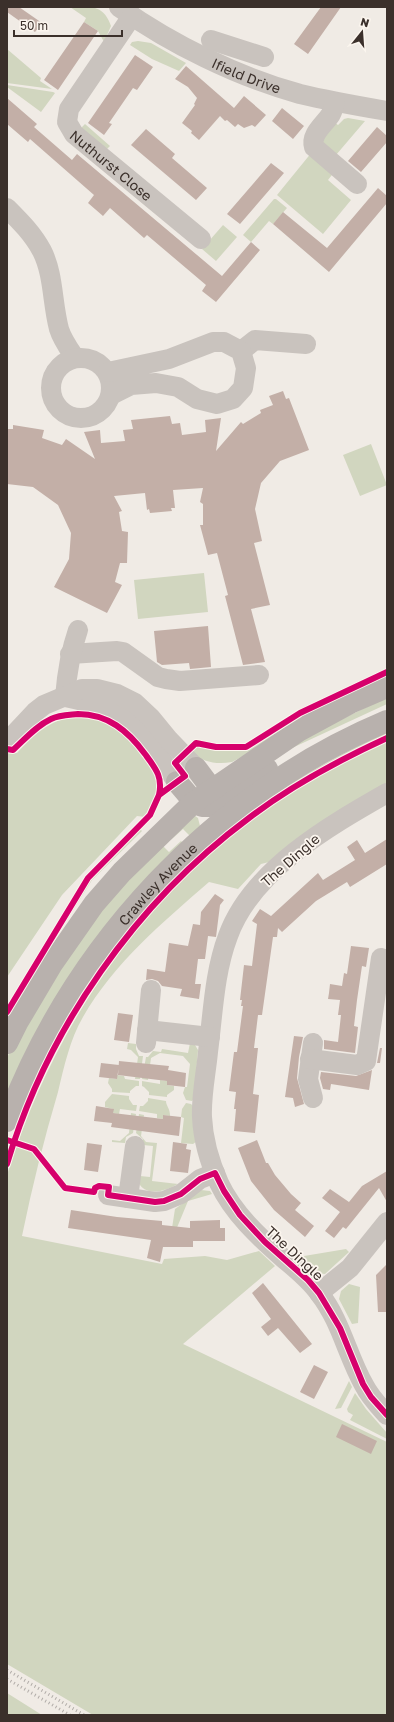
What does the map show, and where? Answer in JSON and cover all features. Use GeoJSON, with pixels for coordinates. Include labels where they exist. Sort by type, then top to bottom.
{"type":"FeatureCollection","features":[{"type":"Feature","properties":{"kind":"main road"},"geometry":{"type":"LineString","coordinates":[[7,1043],[17,1022],[52,964],[94,904],[122,872],[236,772],[300,730],[350,703],[387,687]]}},
{"type":"Feature","properties":{"kind":"main road"},"geometry":{"type":"LineString","coordinates":[[207,798],[296,752],[343,730],[387,712]]}},
{"type":"Feature","properties":{"kind":"main road","name":"Crawley Avenue"},"geometry":{"type":"LineString","coordinates":[[7,1121],[24,1079],[42,1042],[90,964],[122,921],[151,887],[208,833],[245,803],[308,761],[344,741],[387,721]]}},
{"type":"Feature","properties":{"kind":"main road"},"geometry":{"type":"LineString","coordinates":[[196,768],[209,775],[236,772]]}},
{"type":"Feature","properties":{"kind":"main road"},"geometry":{"type":"LineString","coordinates":[[196,768],[215,817],[208,833]]}},
{"type":"Feature","properties":{"kind":"main road"},"geometry":{"type":"LineString","coordinates":[[177,782],[207,798]]}},
{"type":"Feature","properties":{"kind":"street","name":"Ifield Drive"},"geometry":{"type":"LineString","coordinates":[[134,13],[184,46],[230,68],[299,93],[335,102],[387,111]]}},
{"type":"Feature","properties":{"kind":"street","name":"Nuthurst Close"},"geometry":{"type":"LineString","coordinates":[[134,13],[69,109],[66,122],[74,134],[201,239]]}},
{"type":"Feature","properties":{"kind":"street"},"geometry":{"type":"LineString","coordinates":[[211,40],[264,57]]}},
{"type":"Feature","properties":{"kind":"street"},"geometry":{"type":"LineString","coordinates":[[230,68],[236,48]]}},
{"type":"Feature","properties":{"kind":"street"},"geometry":{"type":"LineString","coordinates":[[335,102],[331,114],[314,136],[313,144],[314,147],[357,184]]}},
{"type":"Feature","properties":{"kind":"street"},"geometry":{"type":"LineString","coordinates":[[7,208],[32,234],[42,251],[51,278],[54,306],[59,330],[75,358]]}},
{"type":"Feature","properties":{"kind":"street"},"geometry":{"type":"LineString","coordinates":[[241,351],[255,340],[306,344]]}},
{"type":"Feature","properties":{"kind":"street"},"geometry":{"type":"LineString","coordinates":[[108,372],[169,359],[213,342],[224,342],[241,351],[246,368],[243,388],[233,399],[218,404],[197,399],[178,387],[156,383],[131,385],[111,395]]}},
{"type":"Feature","properties":{"kind":"street"},"geometry":{"type":"LineString","coordinates":[[83,357],[97,362],[108,372],[111,383],[111,395],[106,406],[96,414],[85,418],[73,417],[62,411],[54,402],[51,390],[52,378],[58,368],[69,359],[75,358],[83,357]]}},
{"type":"Feature","properties":{"kind":"street"},"geometry":{"type":"LineString","coordinates":[[65,697],[70,654],[78,630]]}},
{"type":"Feature","properties":{"kind":"street"},"geometry":{"type":"LineString","coordinates":[[70,654],[117,651],[123,652],[158,677],[180,681],[259,675]]}},
{"type":"Feature","properties":{"kind":"street"},"geometry":{"type":"LineString","coordinates":[[7,742],[35,712],[44,705],[82,690],[97,689],[118,694],[135,703],[151,718],[196,768]]}},
{"type":"Feature","properties":{"kind":"street"},"geometry":{"type":"LineString","coordinates":[[65,697],[101,706],[123,718],[133,726],[146,741],[177,782]]}},
{"type":"Feature","properties":{"kind":"street","name":"The Dingle"},"geometry":{"type":"LineString","coordinates":[[387,794],[321,833],[298,850],[277,868],[248,901],[232,926],[222,955],[218,974],[202,1115],[207,1146],[215,1173],[224,1191],[240,1215],[265,1242],[308,1280],[320,1293],[340,1328],[363,1384],[371,1397],[387,1415]]}},
{"type":"Feature","properties":{"kind":"street"},"geometry":{"type":"LineString","coordinates":[[313,1098],[308,1083],[311,1051],[357,1065],[364,1063],[368,1057],[381,999],[381,958]]}},
{"type":"Feature","properties":{"kind":"street"},"geometry":{"type":"LineString","coordinates":[[151,990],[147,1037],[210,1036]]}},
{"type":"Feature","properties":{"kind":"street"},"geometry":{"type":"LineString","coordinates":[[128,1198],[135,1146]]}},
{"type":"Feature","properties":{"kind":"street"},"geometry":{"type":"LineString","coordinates":[[108,1196],[155,1202],[164,1201],[181,1194],[200,1179],[215,1173]]}},
{"type":"Feature","properties":{"kind":"street","name":"The Dingle"},"geometry":{"type":"LineString","coordinates":[[320,1293],[350,1268],[387,1222]]}},
{"type":"Feature","properties":{"kind":"green space"},"geometry":{"type":"Polygon","coordinates":[[[70,7],[95,8],[104,14],[111,26],[104,42],[98,31],[84,22],[86,18],[70,7]]]}},
{"type":"Feature","properties":{"kind":"green space"},"geometry":{"type":"Polygon","coordinates":[[[138,41],[151,43],[186,63],[179,71],[152,59],[130,45],[132,42],[138,41]]]}},
{"type":"Feature","properties":{"kind":"green space"},"geometry":{"type":"Polygon","coordinates":[[[7,49],[41,78],[40,81],[52,89],[7,83],[7,49]]]}},
{"type":"Feature","properties":{"kind":"green space"},"geometry":{"type":"Polygon","coordinates":[[[7,85],[55,93],[41,112],[7,87],[7,85]]]}},
{"type":"Feature","properties":{"kind":"green space"},"geometry":{"type":"Polygon","coordinates":[[[348,118],[365,121],[336,155],[319,140],[334,122],[338,125],[344,119],[348,118]]]}},
{"type":"Feature","properties":{"kind":"green space"},"geometry":{"type":"Polygon","coordinates":[[[85,124],[110,146],[106,150],[80,129],[85,124]]]}},
{"type":"Feature","properties":{"kind":"green space"},"geometry":{"type":"Polygon","coordinates":[[[312,152],[335,171],[328,180],[351,200],[323,234],[277,195],[312,152]]]}},
{"type":"Feature","properties":{"kind":"green space"},"geometry":{"type":"Polygon","coordinates":[[[274,199],[287,208],[273,224],[269,221],[251,242],[243,235],[274,199]]]}},
{"type":"Feature","properties":{"kind":"green space"},"geometry":{"type":"Polygon","coordinates":[[[223,225],[237,237],[216,261],[202,249],[223,225]]]}},
{"type":"Feature","properties":{"kind":"green space"},"geometry":{"type":"Polygon","coordinates":[[[371,444],[387,485],[360,496],[343,455],[371,444]]]}},
{"type":"Feature","properties":{"kind":"green space"},"geometry":{"type":"Polygon","coordinates":[[[204,573],[208,612],[138,619],[134,580],[204,573]]]}},
{"type":"Feature","properties":{"kind":"green space"},"geometry":{"type":"Polygon","coordinates":[[[387,674],[387,679],[232,762],[210,762],[191,752],[198,746],[214,749],[247,749],[301,715],[387,674]]]}},
{"type":"Feature","properties":{"kind":"green space"},"geometry":{"type":"Polygon","coordinates":[[[387,697],[387,704],[292,748],[290,745],[387,697]]]}},
{"type":"Feature","properties":{"kind":"green space"},"geometry":{"type":"Polygon","coordinates":[[[76,716],[105,721],[124,734],[149,762],[158,781],[157,793],[145,817],[137,816],[62,895],[7,977],[7,752],[17,753],[30,739],[43,729],[58,721],[76,716]]]}},
{"type":"Feature","properties":{"kind":"green space"},"geometry":{"type":"Polygon","coordinates":[[[387,729],[387,736],[316,772],[249,815],[247,811],[278,790],[387,729]]]}},
{"type":"Feature","properties":{"kind":"green space"},"geometry":{"type":"Polygon","coordinates":[[[387,741],[387,787],[277,860],[261,864],[238,889],[209,882],[140,944],[95,997],[74,1034],[68,1053],[38,1163],[22,1236],[162,1264],[164,1259],[205,1256],[227,1260],[259,1251],[275,1266],[183,1344],[387,1442],[387,1715],[93,1715],[7,1664],[7,1175],[33,1105],[65,1038],[104,974],[149,916],[200,862],[257,815],[319,774],[387,741]]]}},
{"type":"Feature","properties":{"kind":"green space"},"geometry":{"type":"Polygon","coordinates":[[[194,815],[198,818],[200,826],[192,838],[183,829],[171,840],[194,815]]]}},
{"type":"Feature","properties":{"kind":"green space"},"geometry":{"type":"Polygon","coordinates":[[[140,829],[142,831],[92,880],[55,939],[44,962],[7,1025],[7,1016],[90,879],[140,829]]]}},
{"type":"Feature","properties":{"kind":"green space"},"geometry":{"type":"Polygon","coordinates":[[[181,841],[184,844],[7,1100],[7,1058],[16,1038],[85,929],[160,843],[169,852],[181,841]]]}},
{"type":"Feature","properties":{"kind":"green space"},"geometry":{"type":"Polygon","coordinates":[[[128,1043],[136,1044],[136,1049],[139,1056],[143,1056],[140,1079],[135,1079],[138,1057],[131,1050],[127,1049],[128,1043]]]}},
{"type":"Feature","properties":{"kind":"green space"},"geometry":{"type":"Polygon","coordinates":[[[190,1043],[195,1045],[198,1050],[194,1099],[192,1101],[186,1100],[183,1093],[185,1087],[187,1087],[190,1064],[183,1056],[160,1053],[151,1058],[148,1080],[142,1079],[146,1057],[148,1057],[153,1051],[161,1052],[162,1049],[188,1053],[190,1043]]]}},
{"type":"Feature","properties":{"kind":"green space"},"geometry":{"type":"Polygon","coordinates":[[[117,1075],[124,1076],[125,1079],[139,1081],[139,1086],[136,1086],[130,1091],[130,1093],[112,1092],[112,1089],[108,1083],[109,1078],[117,1079],[117,1075]]]}},
{"type":"Feature","properties":{"kind":"green space"},"geometry":{"type":"Polygon","coordinates":[[[160,1080],[167,1081],[167,1085],[174,1086],[174,1090],[167,1095],[167,1097],[149,1095],[149,1092],[142,1086],[142,1081],[160,1084],[160,1080]]]}},
{"type":"Feature","properties":{"kind":"green space"},"geometry":{"type":"Polygon","coordinates":[[[112,1094],[129,1096],[129,1099],[133,1105],[137,1105],[136,1111],[120,1109],[119,1114],[113,1113],[113,1109],[105,1107],[105,1102],[112,1094]]]}},
{"type":"Feature","properties":{"kind":"green space"},"geometry":{"type":"Polygon","coordinates":[[[148,1098],[166,1101],[170,1116],[163,1115],[163,1119],[157,1118],[157,1114],[139,1111],[140,1106],[143,1106],[148,1101],[148,1098]]]}},
{"type":"Feature","properties":{"kind":"green space"},"geometry":{"type":"Polygon","coordinates":[[[186,1103],[191,1104],[194,1107],[197,1141],[193,1144],[181,1143],[184,1118],[181,1117],[182,1109],[186,1103]]]}},
{"type":"Feature","properties":{"kind":"green space"},"geometry":{"type":"Polygon","coordinates":[[[131,1113],[136,1114],[133,1133],[126,1137],[125,1143],[112,1142],[112,1140],[120,1141],[129,1133],[131,1113]]]}},
{"type":"Feature","properties":{"kind":"green space"},"geometry":{"type":"Polygon","coordinates":[[[139,1114],[144,1115],[141,1136],[146,1142],[157,1143],[152,1181],[178,1184],[164,1190],[153,1192],[144,1189],[140,1185],[140,1176],[150,1177],[153,1146],[143,1145],[143,1139],[136,1133],[139,1114]]]}},
{"type":"Feature","properties":{"kind":"green space"},"geometry":{"type":"Polygon","coordinates":[[[201,1190],[210,1191],[212,1194],[188,1201],[176,1230],[172,1228],[175,1209],[201,1190]]]}},
{"type":"Feature","properties":{"kind":"green space"},"geometry":{"type":"Polygon","coordinates":[[[346,1249],[349,1252],[325,1274],[316,1273],[298,1257],[346,1249]]]}},
{"type":"Feature","properties":{"kind":"green space"},"geometry":{"type":"Polygon","coordinates":[[[349,1284],[360,1287],[358,1323],[352,1324],[339,1299],[341,1291],[349,1284]]]}},
{"type":"Feature","properties":{"kind":"green space"},"geometry":{"type":"Polygon","coordinates":[[[349,1381],[352,1387],[341,1408],[335,1409],[349,1381]]]}},
{"type":"Feature","properties":{"kind":"green space"},"geometry":{"type":"Polygon","coordinates":[[[355,1393],[366,1409],[387,1433],[387,1439],[350,1420],[353,1415],[348,1412],[347,1409],[355,1393]]]}},
{"type":"Feature","properties":{"kind":"green space"},"geometry":{"type":"Polygon","coordinates":[[[7,1693],[42,1715],[7,1715],[7,1693]]]}},
{"type":"Feature","properties":{"kind":"building"},"geometry":{"type":"Polygon","coordinates":[[[7,7],[19,7],[42,23],[35,32],[7,12],[7,7]]]}},
{"type":"Feature","properties":{"kind":"building"},"geometry":{"type":"Polygon","coordinates":[[[321,7],[341,7],[308,54],[294,44],[321,7]]]}},
{"type":"Feature","properties":{"kind":"building"},"geometry":{"type":"Polygon","coordinates":[[[84,22],[98,31],[58,90],[44,80],[84,22]]]}},
{"type":"Feature","properties":{"kind":"building"},"geometry":{"type":"Polygon","coordinates":[[[135,55],[153,67],[137,90],[133,88],[109,123],[112,124],[104,135],[88,123],[135,55]]]}},
{"type":"Feature","properties":{"kind":"building"},"geometry":{"type":"Polygon","coordinates":[[[186,66],[234,108],[244,96],[266,115],[255,127],[252,125],[244,128],[238,124],[235,127],[220,116],[199,140],[191,133],[192,131],[182,123],[195,105],[194,104],[197,98],[188,87],[175,79],[186,66]]]}},
{"type":"Feature","properties":{"kind":"building"},"geometry":{"type":"Polygon","coordinates":[[[7,98],[37,124],[34,127],[72,160],[77,154],[222,276],[251,242],[260,250],[216,302],[202,291],[206,285],[147,235],[144,238],[110,208],[103,216],[88,203],[94,195],[30,139],[28,142],[7,124],[7,98]]]}},
{"type":"Feature","properties":{"kind":"building"},"geometry":{"type":"Polygon","coordinates":[[[282,108],[304,126],[293,139],[272,121],[282,108]]]}},
{"type":"Feature","properties":{"kind":"building"},"geometry":{"type":"Polygon","coordinates":[[[377,127],[387,136],[387,142],[361,172],[348,161],[377,127]]]}},
{"type":"Feature","properties":{"kind":"building"},"geometry":{"type":"Polygon","coordinates":[[[146,129],[175,154],[172,158],[207,188],[196,200],[131,145],[146,129]]]}},
{"type":"Feature","properties":{"kind":"building"},"geometry":{"type":"Polygon","coordinates":[[[271,163],[284,173],[240,224],[227,214],[271,163]]]}},
{"type":"Feature","properties":{"kind":"building"},"geometry":{"type":"Polygon","coordinates":[[[378,188],[387,196],[387,203],[329,272],[273,224],[283,212],[327,248],[378,188]]]}},
{"type":"Feature","properties":{"kind":"building"},"geometry":{"type":"Polygon","coordinates":[[[283,391],[286,399],[289,398],[309,450],[280,461],[261,483],[255,509],[262,541],[254,543],[270,605],[251,609],[265,662],[243,665],[225,596],[228,595],[217,553],[208,555],[200,525],[203,525],[203,504],[200,502],[203,488],[173,490],[175,508],[171,508],[172,511],[150,513],[149,509],[147,510],[145,493],[114,496],[122,511],[119,512],[122,531],[128,532],[127,563],[120,563],[115,582],[122,585],[107,613],[54,587],[69,559],[71,533],[58,505],[33,487],[7,484],[7,429],[13,429],[13,425],[44,430],[42,438],[62,445],[66,439],[95,459],[84,432],[100,430],[101,443],[125,441],[123,430],[133,429],[131,420],[170,416],[172,424],[180,423],[182,435],[206,432],[205,420],[221,418],[216,451],[241,422],[243,424],[261,413],[260,410],[273,405],[269,396],[283,391]]]}},
{"type":"Feature","properties":{"kind":"building"},"geometry":{"type":"Polygon","coordinates":[[[208,626],[211,667],[190,669],[189,663],[162,665],[157,662],[154,631],[208,626]]]}},
{"type":"Feature","properties":{"kind":"building"},"geometry":{"type":"Polygon","coordinates":[[[387,839],[387,864],[350,887],[347,882],[316,901],[282,932],[278,928],[277,937],[273,937],[262,1015],[258,1015],[254,1048],[258,1048],[253,1094],[259,1095],[255,1133],[234,1131],[236,1092],[229,1091],[234,1052],[237,1052],[243,1006],[241,1006],[242,1000],[240,1000],[244,965],[252,966],[257,924],[252,921],[260,909],[271,916],[318,873],[323,880],[355,860],[347,847],[357,840],[365,853],[387,839]]]}},
{"type":"Feature","properties":{"kind":"building"},"geometry":{"type":"Polygon","coordinates":[[[215,894],[224,900],[220,905],[216,937],[208,936],[205,959],[198,959],[195,984],[201,984],[199,999],[180,996],[182,989],[162,986],[158,981],[152,979],[146,980],[147,969],[165,972],[169,943],[188,946],[193,924],[200,925],[201,912],[215,894]]]}},
{"type":"Feature","properties":{"kind":"building"},"geometry":{"type":"Polygon","coordinates":[[[351,946],[369,948],[366,967],[362,966],[357,1000],[354,1026],[358,1027],[355,1053],[324,1049],[324,1040],[338,1042],[341,1015],[338,1015],[340,1000],[328,999],[330,984],[342,986],[344,973],[347,974],[351,946]]]}},
{"type":"Feature","properties":{"kind":"building"},"geometry":{"type":"Polygon","coordinates":[[[118,1013],[133,1015],[129,1042],[114,1040],[118,1013]]]}},
{"type":"Feature","properties":{"kind":"building"},"geometry":{"type":"Polygon","coordinates":[[[294,1036],[303,1037],[297,1078],[304,1104],[295,1107],[293,1098],[285,1097],[294,1036]]]}},
{"type":"Feature","properties":{"kind":"building"},"geometry":{"type":"Polygon","coordinates":[[[380,1048],[382,1048],[380,1063],[377,1063],[380,1048]]]}},
{"type":"Feature","properties":{"kind":"building"},"geometry":{"type":"Polygon","coordinates":[[[119,1061],[169,1066],[168,1070],[186,1073],[185,1087],[167,1085],[167,1081],[118,1075],[119,1061]]]}},
{"type":"Feature","properties":{"kind":"building"},"geometry":{"type":"Polygon","coordinates":[[[101,1063],[119,1065],[117,1079],[99,1077],[101,1063]]]}},
{"type":"Feature","properties":{"kind":"building"},"geometry":{"type":"Polygon","coordinates":[[[372,1070],[369,1090],[331,1084],[330,1090],[323,1089],[320,1078],[321,1072],[356,1076],[372,1070]]]}},
{"type":"Feature","properties":{"kind":"building"},"geometry":{"type":"Polygon","coordinates":[[[96,1106],[114,1109],[113,1113],[163,1119],[163,1115],[181,1117],[179,1136],[111,1127],[112,1123],[94,1121],[96,1106]]]}},
{"type":"Feature","properties":{"kind":"building"},"geometry":{"type":"Polygon","coordinates":[[[257,1140],[266,1163],[268,1163],[275,1175],[291,1194],[301,1203],[295,1210],[314,1226],[305,1237],[274,1210],[251,1181],[238,1148],[257,1140]]]}},
{"type":"Feature","properties":{"kind":"building"},"geometry":{"type":"Polygon","coordinates":[[[173,1142],[187,1144],[186,1149],[191,1150],[188,1173],[170,1171],[173,1142]]]}},
{"type":"Feature","properties":{"kind":"building"},"geometry":{"type":"Polygon","coordinates":[[[87,1143],[102,1145],[98,1172],[84,1170],[87,1143]]]}},
{"type":"Feature","properties":{"kind":"building"},"geometry":{"type":"Polygon","coordinates":[[[387,1171],[387,1202],[379,1188],[346,1229],[343,1227],[334,1238],[325,1231],[340,1212],[322,1198],[330,1189],[349,1202],[362,1186],[387,1171]]]}},
{"type":"Feature","properties":{"kind":"building"},"geometry":{"type":"Polygon","coordinates":[[[71,1210],[117,1217],[162,1221],[162,1225],[190,1228],[190,1221],[220,1220],[220,1228],[225,1228],[225,1241],[193,1241],[193,1247],[163,1247],[160,1262],[147,1258],[151,1240],[68,1228],[71,1210]]]}},
{"type":"Feature","properties":{"kind":"building"},"geometry":{"type":"Polygon","coordinates":[[[387,1264],[387,1312],[378,1312],[376,1275],[387,1264]]]}},
{"type":"Feature","properties":{"kind":"building"},"geometry":{"type":"Polygon","coordinates":[[[263,1283],[312,1344],[300,1353],[278,1328],[268,1336],[261,1327],[271,1319],[252,1293],[263,1283]]]}},
{"type":"Feature","properties":{"kind":"building"},"geometry":{"type":"Polygon","coordinates":[[[314,1365],[328,1372],[314,1399],[300,1392],[314,1365]]]}},
{"type":"Feature","properties":{"kind":"building"},"geometry":{"type":"Polygon","coordinates":[[[342,1424],[377,1441],[371,1454],[336,1437],[342,1424]]]}},
{"type":"Feature","properties":{"kind":"railway"},"geometry":{"type":"LineString","coordinates":[[7,1670],[84,1715]]}},
{"type":"Feature","properties":{"kind":"railway"},"geometry":{"type":"LineString","coordinates":[[7,1679],[70,1715]]}},
{"type":"Feature","properties":{"kind":"cycle path"},"geometry":{"type":"LineString","coordinates":[[7,1012],[88,878],[150,815],[159,795],[185,776],[175,763],[196,743],[216,747],[246,747],[300,713],[387,672]]}},
{"type":"Feature","properties":{"kind":"cycle path"},"geometry":{"type":"LineString","coordinates":[[7,749],[13,750],[36,729],[54,718],[64,715],[78,714],[99,717],[116,725],[124,731],[145,754],[158,773],[160,783],[159,795]]}},
{"type":"Feature","properties":{"kind":"cycle path"},"geometry":{"type":"LineString","coordinates":[[7,1164],[24,1114],[46,1065],[71,1017],[101,972],[133,929],[169,889],[208,851],[249,818],[298,784],[351,755],[387,738]]}},
{"type":"Feature","properties":{"kind":"cycle path"},"geometry":{"type":"LineString","coordinates":[[7,1140],[34,1149],[65,1188],[94,1192],[95,1188],[99,1186],[109,1187],[108,1195],[155,1202],[164,1201],[181,1194],[200,1179],[215,1173],[224,1191],[240,1215],[265,1242],[308,1280],[319,1293],[340,1328],[363,1384],[371,1397],[387,1415]]}}]}
